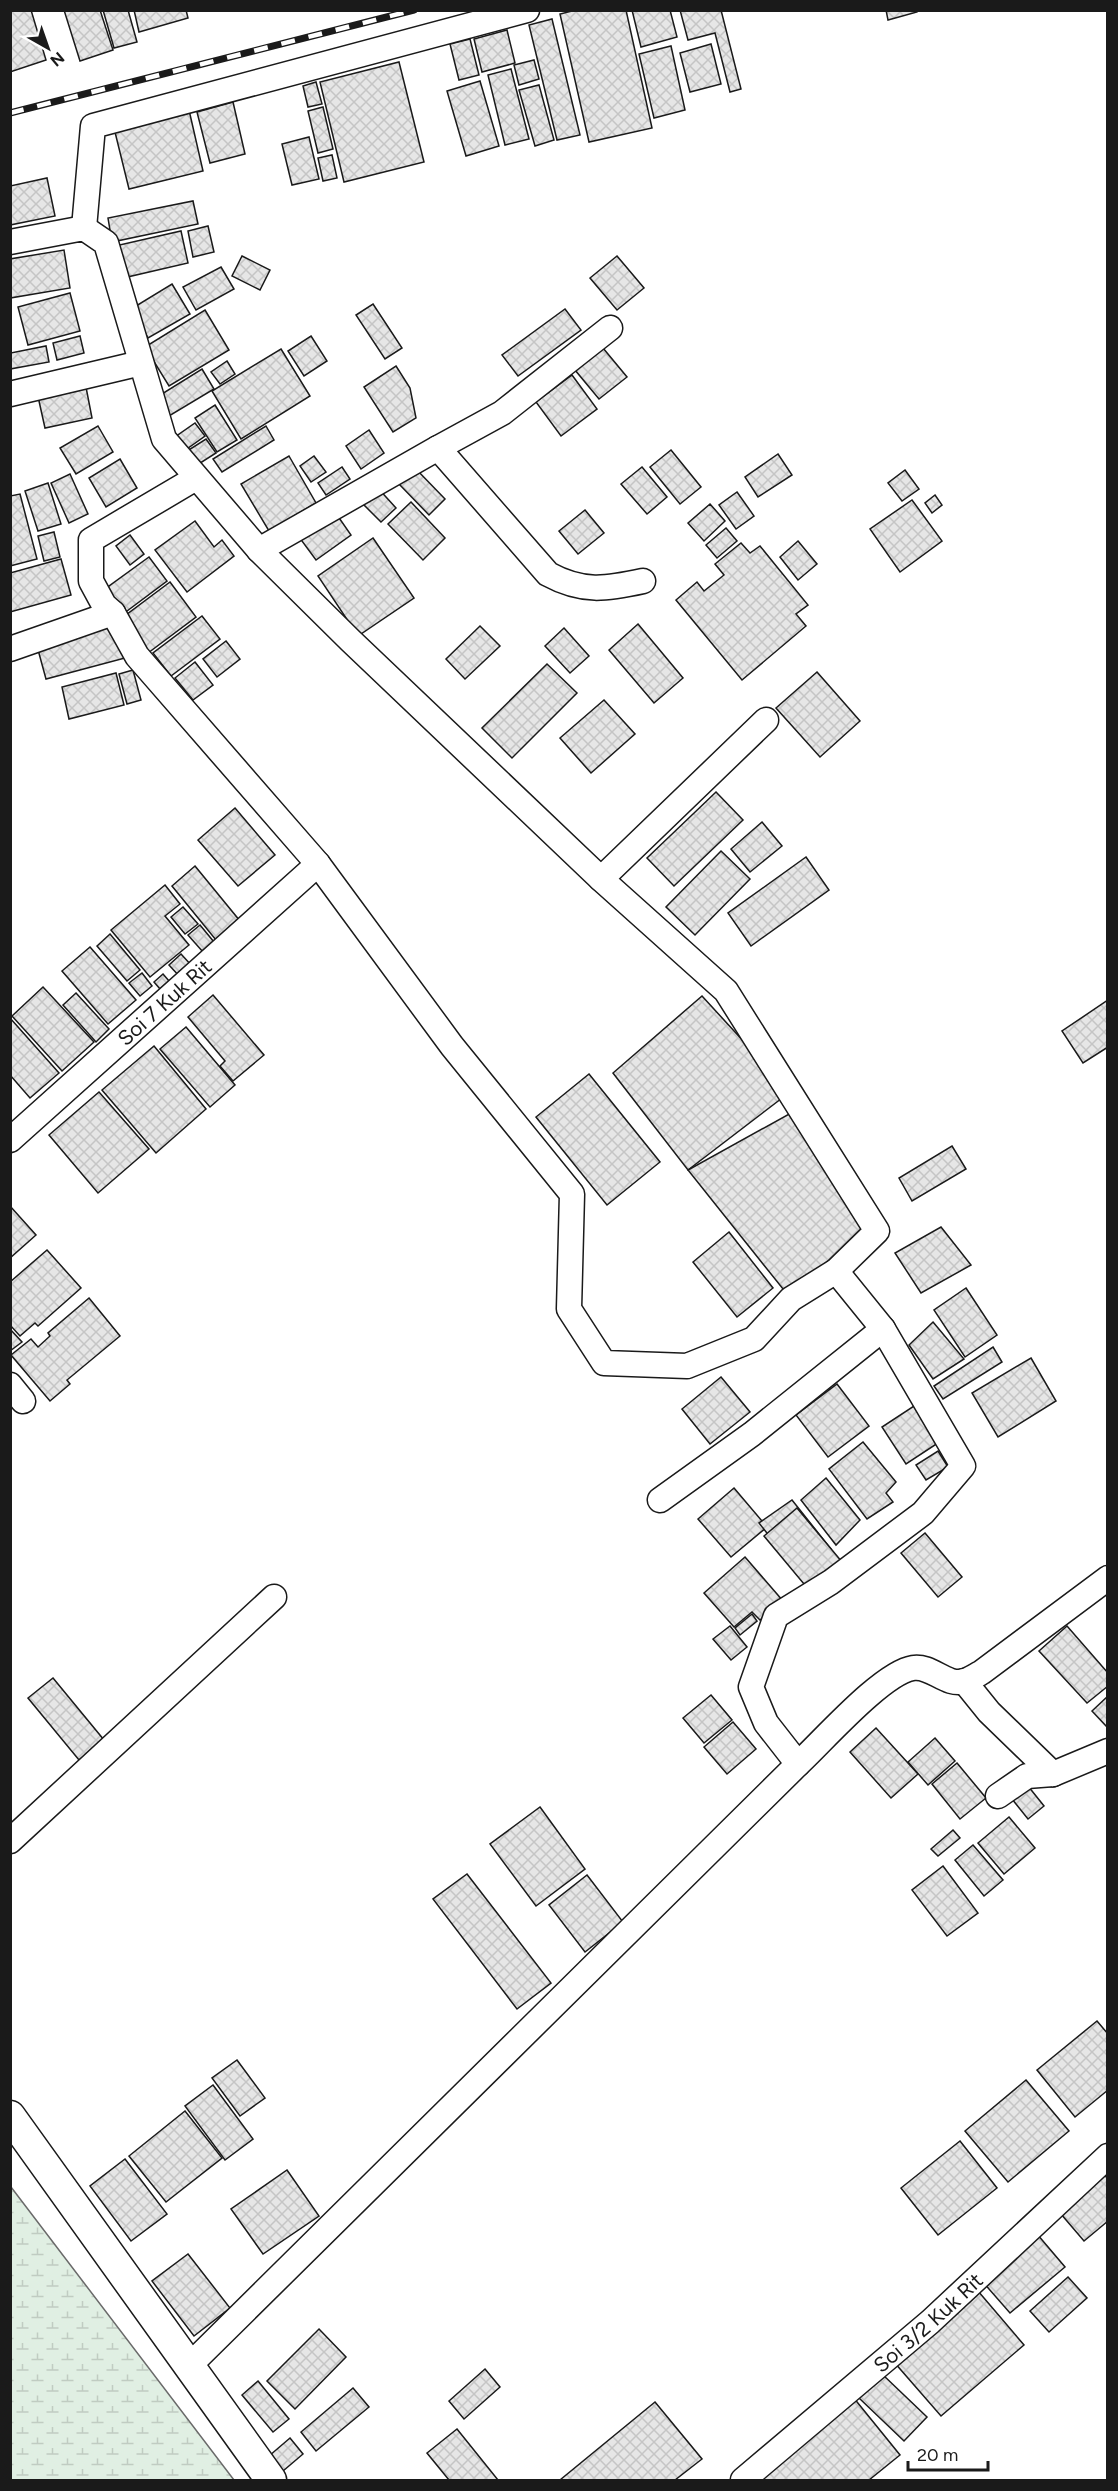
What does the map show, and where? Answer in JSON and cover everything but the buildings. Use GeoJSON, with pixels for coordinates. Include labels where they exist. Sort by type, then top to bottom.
{"type":"FeatureCollection","features":[{"type":"Feature","properties":{"kind":"street"},"geometry":{"type":"LineString","coordinates":[[84,228],[93,126],[527,10]]}},
{"type":"Feature","properties":{"kind":"street"},"geometry":{"type":"LineString","coordinates":[[10,242],[84,228],[106,243],[164,439],[260,550],[351,641],[601,879],[726,991],[877,1231],[836,1271],[792,1299],[754,1339],[687,1366],[603,1363],[569,1309],[572,1194],[452,1046],[318,864],[137,656],[114,613],[104,605],[91,581],[91,540],[196,477]]}},
{"type":"Feature","properties":{"kind":"street"},"geometry":{"type":"LineString","coordinates":[[260,550],[502,413],[610,328]]}},
{"type":"Feature","properties":{"kind":"street"},"geometry":{"type":"LineString","coordinates":[[10,394],[141,363]]}},
{"type":"Feature","properties":{"kind":"street"},"geometry":{"type":"LineString","coordinates":[[438,448],[548,574],[568,585],[590,588],[617,587],[644,581]]}},
{"type":"Feature","properties":{"kind":"street"},"geometry":{"type":"LineString","coordinates":[[10,649],[114,613]]}},
{"type":"Feature","properties":{"kind":"street"},"geometry":{"type":"LineString","coordinates":[[601,879],[766,720]]}},
{"type":"Feature","properties":{"kind":"street","name":"Soi 7 Kuk Rit"},"geometry":{"type":"LineString","coordinates":[[10,1140],[318,864]]}},
{"type":"Feature","properties":{"kind":"street"},"geometry":{"type":"LineString","coordinates":[[798,1764],[766,1723],[751,1687],[776,1616],[831,1582],[923,1513],[963,1466],[883,1329],[836,1271]]}},
{"type":"Feature","properties":{"kind":"street"},"geometry":{"type":"LineString","coordinates":[[660,1500],[752,1434],[883,1329]]}},
{"type":"Feature","properties":{"kind":"street"},"geometry":{"type":"LineString","coordinates":[[189,2366],[874,1690],[905,1669],[917,1667],[952,1681],[964,1681],[982,1672],[1107,1578]]}},
{"type":"Feature","properties":{"kind":"street"},"geometry":{"type":"LineString","coordinates":[[10,1841],[274,1597]]}},
{"type":"Feature","properties":{"kind":"street"},"geometry":{"type":"LineString","coordinates":[[964,1681],[988,1712],[1053,1774]]}},
{"type":"Feature","properties":{"kind":"street"},"geometry":{"type":"LineString","coordinates":[[998,1796],[1027,1776],[1053,1774],[1107,1751]]}},
{"type":"Feature","properties":{"kind":"street"},"geometry":{"type":"LineString","coordinates":[[10,2116],[270,2481]]}},
{"type":"Feature","properties":{"kind":"street","name":"Soi 3/2 Kuk Rit"},"geometry":{"type":"LineString","coordinates":[[742,2481],[930,2322],[1107,2156]]}},
{"type":"Feature","properties":{"kind":"green space"},"geometry":{"type":"Polygon","coordinates":[[[11,2187],[234,2480],[11,2480],[11,2187]]]}},
{"type":"Feature","properties":{"kind":"railway"},"geometry":{"type":"LineString","coordinates":[[10,113],[414,10]]}}]}
